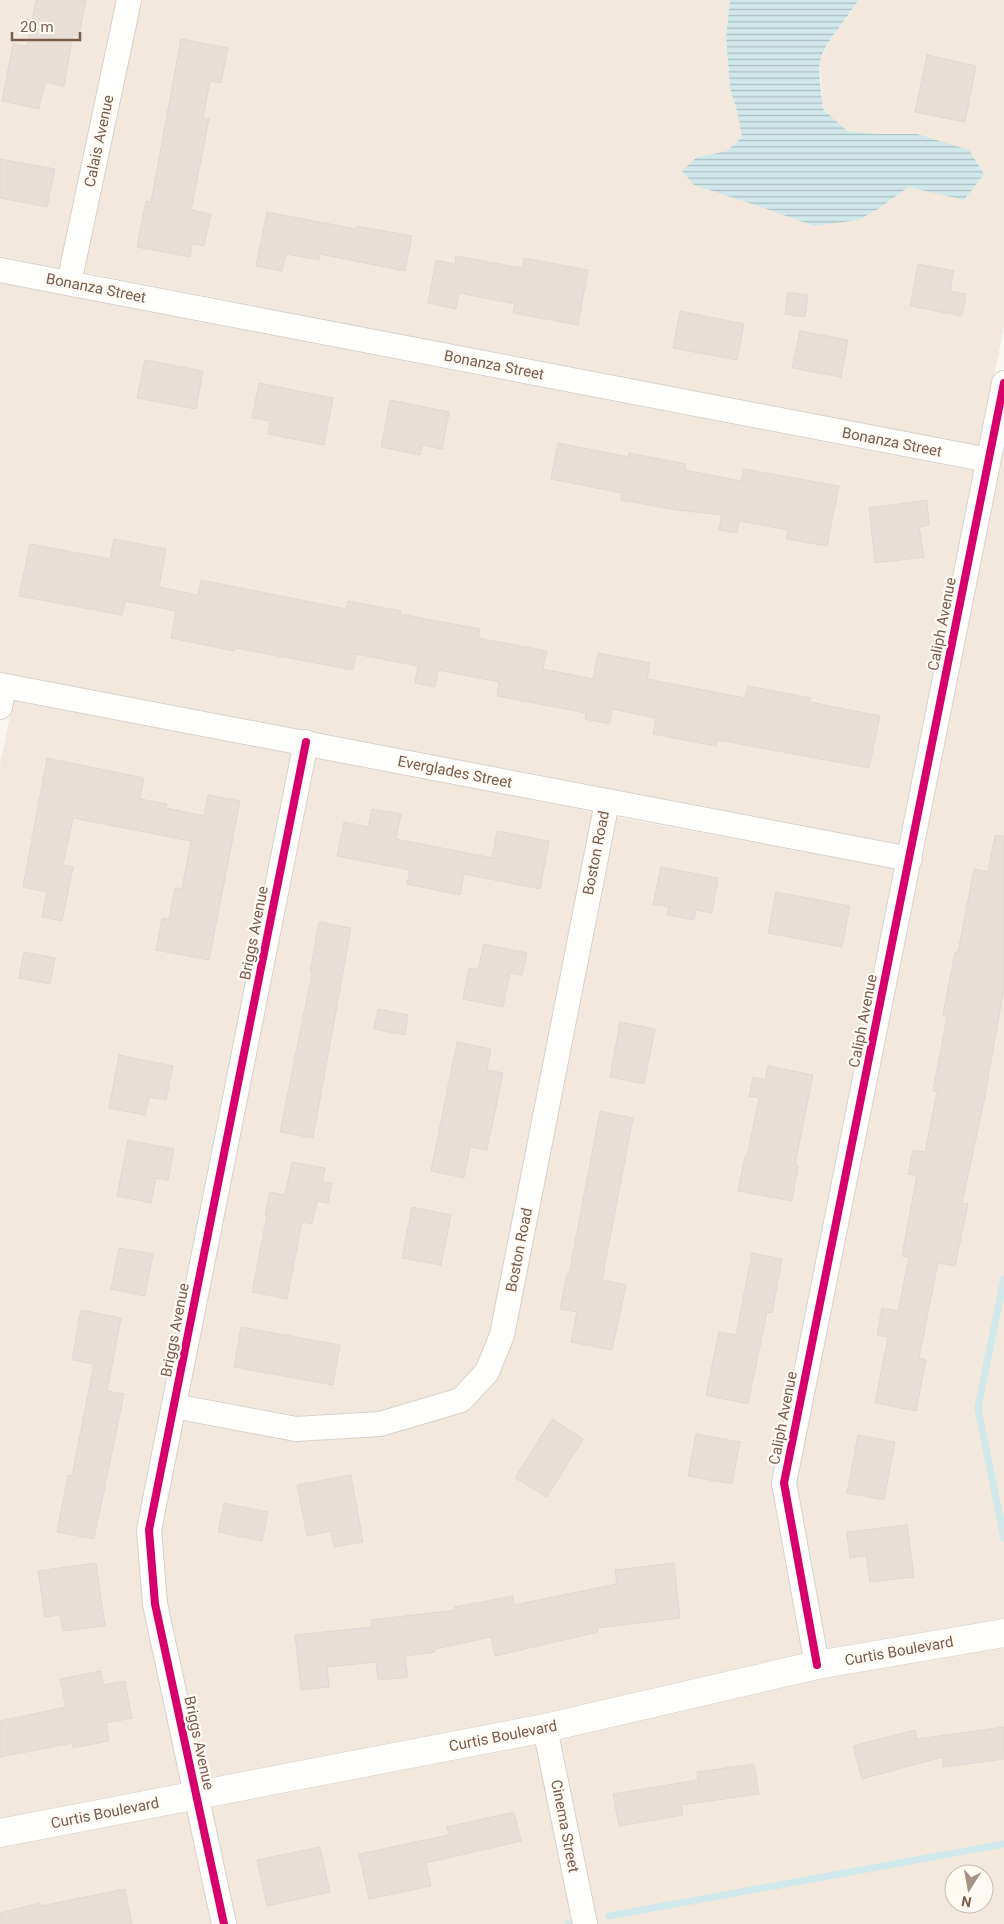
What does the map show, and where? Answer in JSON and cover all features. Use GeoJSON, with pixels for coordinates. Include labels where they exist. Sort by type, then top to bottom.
{"type":"FeatureCollection","features":[{"type":"Feature","properties":{"kind":"street","name":"Calais Avenue"},"geometry":{"type":"LineString","coordinates":[[69,282],[128,0]]}},
{"type":"Feature","properties":{"kind":"street","name":"Bonanza Street"},"geometry":{"type":"LineString","coordinates":[[0,270],[988,460]]}},
{"type":"Feature","properties":{"kind":"street","name":"Caliph Avenue"},"geometry":{"type":"LineString","coordinates":[[817,1665],[784,1483],[1004,383]]}},
{"type":"Feature","properties":{"kind":"street","name":"Everglades Street"},"geometry":{"type":"LineString","coordinates":[[1,693],[306,742],[606,802],[910,859]]}},
{"type":"Feature","properties":{"kind":"street","name":"Briggs Avenue"},"geometry":{"type":"LineString","coordinates":[[224,1924],[155,1604],[149,1530],[306,742]]}},
{"type":"Feature","properties":{"kind":"street","name":"Boston Road"},"geometry":{"type":"LineString","coordinates":[[174,1406],[296,1429],[380,1424],[461,1400],[487,1372],[502,1335],[606,802]]}},
{"type":"Feature","properties":{"kind":"street","name":"Curtis Boulevard"},"geometry":{"type":"LineString","coordinates":[[0,1833],[545,1728],[817,1665],[1004,1633]]}},
{"type":"Feature","properties":{"kind":"street","name":"Cinema Street"},"geometry":{"type":"LineString","coordinates":[[545,1728],[585,1924]]}},
{"type":"Feature","properties":{"kind":"shaded area"},"geometry":{"type":"Polygon","coordinates":[[[0,0],[117,0],[60,268],[0,256],[0,0]]]}},
{"type":"Feature","properties":{"kind":"shaded area"},"geometry":{"type":"Polygon","coordinates":[[[140,0],[730,0],[726,37],[730,88],[742,137],[727,151],[697,157],[755,205],[814,226],[878,209],[909,187],[932,191],[878,134],[847,131],[823,109],[820,62],[832,36],[851,13],[858,0],[1004,0],[1004,326],[980,446],[83,272],[140,0]]]}},
{"type":"Feature","properties":{"kind":"shaded area"},"geometry":{"type":"Polygon","coordinates":[[[0,283],[974,471],[901,844],[0,672],[0,283]]]}},
{"type":"Feature","properties":{"kind":"shaded area"},"geometry":{"type":"Polygon","coordinates":[[[1004,441],[1004,1620],[826,1651],[796,1483],[1004,441]]]}},
{"type":"Feature","properties":{"kind":"shaded area"},"geometry":{"type":"Polygon","coordinates":[[[13,701],[292,753],[138,1528],[144,1608],[182,1785],[0,1820],[0,765],[13,701]]]}},
{"type":"Feature","properties":{"kind":"shaded area"},"geometry":{"type":"Polygon","coordinates":[[[314,757],[593,812],[491,1332],[478,1365],[456,1388],[378,1411],[297,1416],[188,1395],[314,757]]]}},
{"type":"Feature","properties":{"kind":"shaded area"},"geometry":{"type":"Polygon","coordinates":[[[615,817],[896,869],[773,1481],[804,1655],[543,1716],[206,1780],[167,1602],[161,1530],[183,1421],[294,1441],[380,1437],[464,1412],[495,1381],[514,1338],[615,817]]]}},
{"type":"Feature","properties":{"kind":"shaded area"},"geometry":{"type":"Polygon","coordinates":[[[1004,1646],[1004,1924],[597,1924],[559,1738],[819,1678],[1004,1646]]]}},
{"type":"Feature","properties":{"kind":"shaded area"},"geometry":{"type":"Polygon","coordinates":[[[536,1743],[573,1924],[236,1924],[211,1806],[536,1743]]]}},
{"type":"Feature","properties":{"kind":"shaded area"},"geometry":{"type":"Polygon","coordinates":[[[187,1810],[212,1924],[0,1924],[0,1846],[187,1810]]]}},
{"type":"Feature","properties":{"kind":"water"},"geometry":{"type":"Polygon","coordinates":[[[730,0],[858,0],[822,54],[819,72],[823,109],[847,131],[878,134],[917,134],[969,150],[984,174],[964,200],[909,187],[859,220],[814,226],[694,185],[682,171],[697,157],[727,151],[742,137],[730,88],[726,37],[730,0]]]}},
{"type":"Feature","properties":{"kind":"building"},"geometry":{"type":"Polygon","coordinates":[[[36,0],[86,0],[79,36],[73,35],[64,86],[45,82],[39,109],[2,101],[13,44],[27,46],[36,0]]]}},
{"type":"Feature","properties":{"kind":"building"},"geometry":{"type":"Polygon","coordinates":[[[181,39],[228,48],[221,83],[210,81],[203,118],[209,119],[191,210],[211,214],[204,246],[192,244],[190,257],[137,247],[146,201],[151,202],[181,39]]]}},
{"type":"Feature","properties":{"kind":"building"},"geometry":{"type":"Polygon","coordinates":[[[927,55],[976,66],[965,122],[915,112],[927,55]]]}},
{"type":"Feature","properties":{"kind":"building"},"geometry":{"type":"Polygon","coordinates":[[[0,159],[55,169],[47,207],[0,198],[0,159]]]}},
{"type":"Feature","properties":{"kind":"building"},"geometry":{"type":"Polygon","coordinates":[[[267,212],[356,229],[357,226],[412,236],[405,271],[320,254],[319,260],[286,254],[282,271],[256,266],[267,212]]]}},
{"type":"Feature","properties":{"kind":"building"},"geometry":{"type":"Polygon","coordinates":[[[456,256],[522,268],[524,258],[588,270],[578,325],[513,313],[515,304],[459,293],[456,309],[428,303],[436,260],[455,264],[456,256]]]}},
{"type":"Feature","properties":{"kind":"building"},"geometry":{"type":"Polygon","coordinates":[[[918,264],[954,271],[950,291],[966,294],[962,316],[910,306],[918,264]]]}},
{"type":"Feature","properties":{"kind":"building"},"geometry":{"type":"Polygon","coordinates":[[[788,292],[808,295],[805,317],[785,314],[788,292]]]}},
{"type":"Feature","properties":{"kind":"building"},"geometry":{"type":"Polygon","coordinates":[[[680,311],[744,324],[737,360],[673,348],[680,311]]]}},
{"type":"Feature","properties":{"kind":"building"},"geometry":{"type":"Polygon","coordinates":[[[800,331],[848,340],[841,377],[792,368],[800,331]]]}},
{"type":"Feature","properties":{"kind":"building"},"geometry":{"type":"Polygon","coordinates":[[[145,360],[203,371],[196,409],[137,398],[145,360]]]}},
{"type":"Feature","properties":{"kind":"building"},"geometry":{"type":"Polygon","coordinates":[[[259,383],[333,398],[324,445],[268,434],[270,421],[252,418],[259,383]]]}},
{"type":"Feature","properties":{"kind":"building"},"geometry":{"type":"Polygon","coordinates":[[[390,400],[449,412],[442,449],[422,445],[420,455],[381,447],[390,400]]]}},
{"type":"Feature","properties":{"kind":"building"},"geometry":{"type":"Polygon","coordinates":[[[558,443],[629,457],[629,453],[686,464],[685,470],[741,481],[744,469],[839,486],[827,546],[786,539],[788,530],[739,521],[737,533],[719,530],[722,515],[677,510],[621,500],[622,493],[551,479],[558,443]]]}},
{"type":"Feature","properties":{"kind":"building"},"geometry":{"type":"Polygon","coordinates":[[[927,500],[929,525],[919,527],[924,557],[875,563],[869,508],[927,500]]]}},
{"type":"Feature","properties":{"kind":"building"},"geometry":{"type":"Polygon","coordinates":[[[114,539],[166,549],[159,587],[198,595],[201,580],[346,609],[348,601],[401,611],[400,614],[480,629],[478,638],[547,651],[543,669],[593,679],[598,653],[650,663],[647,679],[745,698],[748,686],[811,698],[810,702],[880,716],[869,768],[718,740],[716,746],[653,734],[656,718],[612,709],[610,724],[585,719],[586,713],[497,696],[499,682],[438,670],[435,687],[415,683],[418,666],[356,654],[353,670],[235,648],[234,651],[171,638],[176,611],[125,601],[122,615],[19,596],[30,544],[110,559],[114,539]]]}},
{"type":"Feature","properties":{"kind":"building"},"geometry":{"type":"Polygon","coordinates":[[[47,758],[144,778],[140,799],[167,804],[166,808],[204,816],[208,795],[240,801],[209,960],[156,950],[162,918],[169,919],[175,888],[182,889],[191,841],[73,818],[63,865],[73,867],[62,921],[42,917],[47,892],[23,887],[47,758]]]}},
{"type":"Feature","properties":{"kind":"building"},"geometry":{"type":"Polygon","coordinates":[[[372,809],[401,814],[396,839],[492,858],[497,831],[549,841],[540,889],[464,874],[460,895],[407,884],[410,870],[337,856],[344,822],[368,827],[372,809]]]}},
{"type":"Feature","properties":{"kind":"building"},"geometry":{"type":"Polygon","coordinates":[[[995,835],[1004,836],[1004,988],[984,1101],[962,1203],[968,1204],[955,1266],[938,1263],[919,1358],[926,1360],[916,1411],[875,1403],[888,1337],[877,1335],[882,1308],[898,1311],[909,1257],[902,1256],[917,1175],[908,1174],[913,1150],[925,1152],[937,1092],[933,1091],[947,1016],[943,1015],[955,952],[958,952],[974,869],[988,872],[995,835]]]}},
{"type":"Feature","properties":{"kind":"building"},"geometry":{"type":"Polygon","coordinates":[[[661,867],[718,878],[712,913],[696,910],[694,920],[667,915],[669,907],[653,904],[661,867]]]}},
{"type":"Feature","properties":{"kind":"building"},"geometry":{"type":"Polygon","coordinates":[[[776,892],[850,906],[842,947],[768,933],[776,892]]]}},
{"type":"Feature","properties":{"kind":"building"},"geometry":{"type":"Polygon","coordinates":[[[319,922],[351,928],[313,1138],[280,1132],[312,973],[310,972],[319,922]]]}},
{"type":"Feature","properties":{"kind":"building"},"geometry":{"type":"Polygon","coordinates":[[[484,944],[527,953],[522,975],[510,973],[503,1007],[463,999],[469,968],[478,970],[484,944]]]}},
{"type":"Feature","properties":{"kind":"building"},"geometry":{"type":"Polygon","coordinates":[[[24,952],[55,958],[50,984],[19,978],[24,952]]]}},
{"type":"Feature","properties":{"kind":"building"},"geometry":{"type":"Polygon","coordinates":[[[378,1009],[408,1015],[405,1035],[374,1029],[378,1009]]]}},
{"type":"Feature","properties":{"kind":"building"},"geometry":{"type":"Polygon","coordinates":[[[620,1022],[655,1029],[644,1084],[610,1077],[620,1022]]]}},
{"type":"Feature","properties":{"kind":"building"},"geometry":{"type":"Polygon","coordinates":[[[457,1042],[491,1049],[487,1070],[503,1073],[487,1150],[470,1147],[464,1178],[431,1171],[457,1042]]]}},
{"type":"Feature","properties":{"kind":"building"},"geometry":{"type":"Polygon","coordinates":[[[119,1055],[173,1066],[166,1100],[149,1097],[145,1115],[109,1108],[119,1055]]]}},
{"type":"Feature","properties":{"kind":"building"},"geometry":{"type":"Polygon","coordinates":[[[768,1066],[813,1075],[795,1165],[798,1166],[792,1201],[738,1191],[759,1098],[749,1096],[753,1077],[765,1080],[768,1066]]]}},
{"type":"Feature","properties":{"kind":"building"},"geometry":{"type":"Polygon","coordinates":[[[600,1111],[633,1118],[602,1280],[626,1285],[612,1350],[571,1342],[577,1312],[560,1309],[567,1273],[569,1274],[600,1111]]]}},
{"type":"Feature","properties":{"kind":"building"},"geometry":{"type":"Polygon","coordinates":[[[128,1140],[174,1149],[168,1180],[156,1178],[151,1203],[117,1196],[128,1140]]]}},
{"type":"Feature","properties":{"kind":"building"},"geometry":{"type":"Polygon","coordinates":[[[292,1162],[325,1168],[322,1182],[332,1183],[328,1203],[317,1201],[312,1224],[302,1222],[287,1299],[252,1292],[270,1192],[285,1195],[292,1162]]]}},
{"type":"Feature","properties":{"kind":"building"},"geometry":{"type":"Polygon","coordinates":[[[412,1207],[451,1215],[441,1265],[402,1258],[412,1207]]]}},
{"type":"Feature","properties":{"kind":"building"},"geometry":{"type":"Polygon","coordinates":[[[119,1248],[153,1254],[145,1296],[111,1289],[119,1248]]]}},
{"type":"Feature","properties":{"kind":"building"},"geometry":{"type":"Polygon","coordinates":[[[752,1253],[782,1259],[772,1313],[767,1312],[748,1404],[706,1395],[719,1332],[736,1335],[752,1253]]]}},
{"type":"Feature","properties":{"kind":"building"},"geometry":{"type":"Polygon","coordinates":[[[81,1310],[121,1318],[107,1391],[124,1394],[94,1539],[57,1532],[68,1475],[72,1476],[94,1364],[72,1360],[81,1310]]]}},
{"type":"Feature","properties":{"kind":"building"},"geometry":{"type":"Polygon","coordinates":[[[241,1327],[340,1345],[333,1385],[234,1367],[241,1327]]]}},
{"type":"Feature","properties":{"kind":"building"},"geometry":{"type":"Polygon","coordinates":[[[552,1419],[583,1439],[547,1497],[515,1478],[552,1419]]]}},
{"type":"Feature","properties":{"kind":"building"},"geometry":{"type":"Polygon","coordinates":[[[696,1434],[740,1442],[732,1484],[688,1476],[696,1434]]]}},
{"type":"Feature","properties":{"kind":"building"},"geometry":{"type":"Polygon","coordinates":[[[858,1435],[895,1442],[884,1500],[847,1493],[858,1435]]]}},
{"type":"Feature","properties":{"kind":"building"},"geometry":{"type":"Polygon","coordinates":[[[351,1475],[363,1542],[334,1547],[331,1531],[307,1536],[297,1485],[351,1475]]]}},
{"type":"Feature","properties":{"kind":"building"},"geometry":{"type":"Polygon","coordinates":[[[224,1503],[268,1512],[262,1541],[218,1532],[224,1503]]]}},
{"type":"Feature","properties":{"kind":"building"},"geometry":{"type":"Polygon","coordinates":[[[907,1525],[914,1577],[870,1582],[866,1556],[850,1558],[847,1532],[907,1525]]]}},
{"type":"Feature","properties":{"kind":"building"},"geometry":{"type":"Polygon","coordinates":[[[96,1563],[105,1626],[63,1631],[60,1615],[45,1617],[38,1571],[96,1563]]]}},
{"type":"Feature","properties":{"kind":"building"},"geometry":{"type":"Polygon","coordinates":[[[674,1563],[680,1618],[597,1628],[598,1632],[495,1656],[491,1637],[435,1649],[435,1652],[405,1656],[408,1677],[378,1680],[376,1662],[327,1667],[329,1687],[301,1690],[295,1635],[372,1627],[371,1620],[456,1610],[455,1607],[513,1596],[514,1605],[617,1584],[615,1570],[674,1563]]]}},
{"type":"Feature","properties":{"kind":"building"},"geometry":{"type":"Polygon","coordinates":[[[101,1671],[103,1685],[125,1681],[132,1718],[106,1723],[109,1741],[73,1748],[72,1743],[0,1757],[0,1721],[66,1707],[60,1679],[101,1671]]]}},
{"type":"Feature","properties":{"kind":"building"},"geometry":{"type":"Polygon","coordinates":[[[1004,1727],[1004,1759],[943,1767],[942,1757],[862,1779],[853,1746],[915,1730],[917,1739],[1004,1727]]]}},
{"type":"Feature","properties":{"kind":"building"},"geometry":{"type":"Polygon","coordinates":[[[754,1764],[759,1794],[681,1805],[683,1815],[619,1826],[613,1794],[698,1780],[697,1772],[754,1764]]]}},
{"type":"Feature","properties":{"kind":"building"},"geometry":{"type":"Polygon","coordinates":[[[514,1812],[521,1841],[426,1863],[431,1886],[369,1899],[359,1854],[449,1835],[447,1827],[514,1812]]]}},
{"type":"Feature","properties":{"kind":"building"},"geometry":{"type":"Polygon","coordinates":[[[320,1847],[330,1892],[267,1906],[257,1860],[320,1847]]]}},
{"type":"Feature","properties":{"kind":"building"},"geometry":{"type":"Polygon","coordinates":[[[125,1889],[132,1924],[0,1924],[0,1913],[40,1903],[41,1906],[125,1889]]]}},
{"type":"Feature","properties":{"kind":"waterway"},"geometry":{"type":"LineString","coordinates":[[1004,1279],[978,1408],[1004,1538]]}},
{"type":"Feature","properties":{"kind":"waterway"},"geometry":{"type":"LineString","coordinates":[[609,1916],[1004,1844]]}},
{"type":"Feature","properties":{"kind":"cycle path"},"geometry":{"type":"LineString","coordinates":[[817,1665],[784,1483],[1004,383]]}},
{"type":"Feature","properties":{"kind":"cycle path"},"geometry":{"type":"LineString","coordinates":[[224,1924],[155,1604],[149,1530],[306,742]]}}]}
